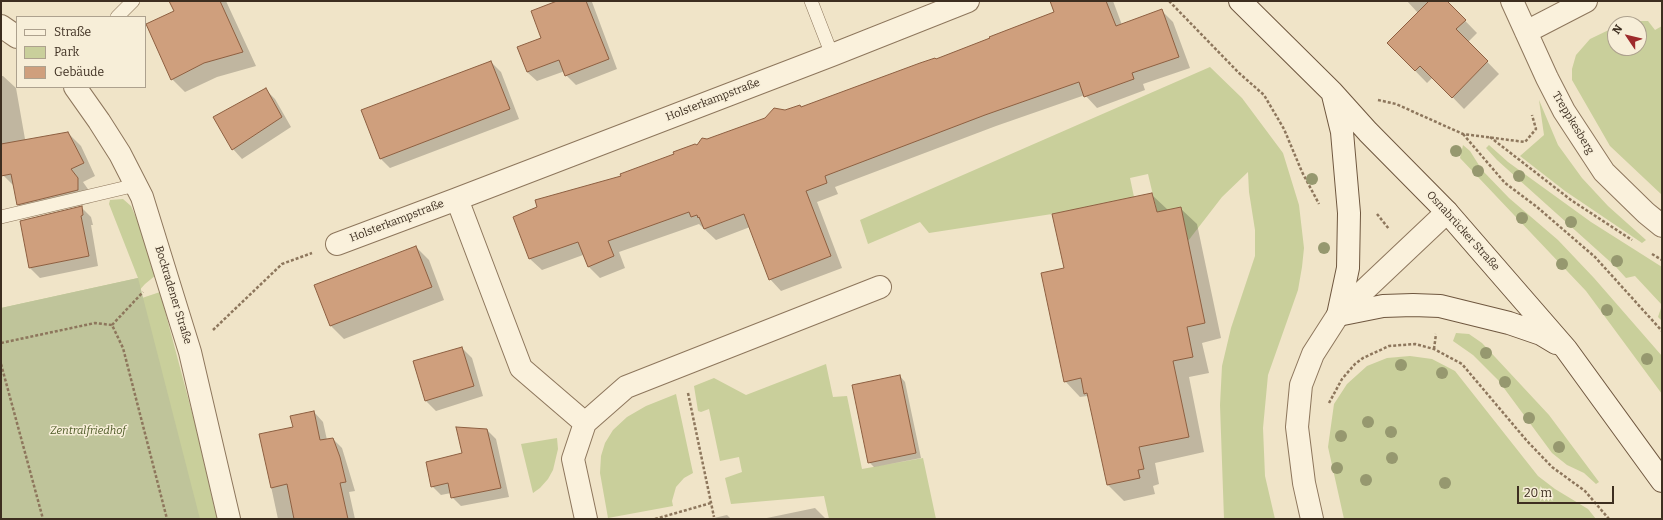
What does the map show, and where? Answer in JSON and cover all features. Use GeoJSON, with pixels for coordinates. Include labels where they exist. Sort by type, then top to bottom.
{"type":"FeatureCollection","features":[{"type":"Feature","properties":{"kind":"street","name":"Holsterkampstraße"},"geometry":{"type":"LineString","coordinates":[[337,244],[832,55],[968,1]]}},
{"type":"Feature","properties":{"kind":"street","name":"Osnabrücker Straße"},"geometry":{"type":"LineString","coordinates":[[1240,1],[1332,92],[1368,132],[1447,212],[1566,349],[1662,481]]}},
{"type":"Feature","properties":{"kind":"street","name":"Treppkesberg"},"geometry":{"type":"LineString","coordinates":[[1512,1],[1564,112],[1604,172],[1646,214],[1662,226]]}},
{"type":"Feature","properties":{"kind":"street"},"geometry":{"type":"LineString","coordinates":[[1526,32],[1586,1]]}},
{"type":"Feature","properties":{"kind":"street"},"geometry":{"type":"LineString","coordinates":[[1,26],[16,36]]}},
{"type":"Feature","properties":{"kind":"street","name":"Bockradener Straße"},"geometry":{"type":"LineString","coordinates":[[76,88],[120,154],[142,197],[168,276],[190,352],[229,519]]}},
{"type":"Feature","properties":{"kind":"street"},"geometry":{"type":"LineString","coordinates":[[1332,92],[1342,132],[1349,214],[1348,268],[1338,315]]}},
{"type":"Feature","properties":{"kind":"street","name":"Holsterkampstraße"},"geometry":{"type":"LineString","coordinates":[[457,199],[521,368],[585,423]]}},
{"type":"Feature","properties":{"kind":"street"},"geometry":{"type":"LineString","coordinates":[[1312,519],[1304,483],[1297,427],[1301,385],[1313,354],[1338,315],[1447,212]]}},
{"type":"Feature","properties":{"kind":"street"},"geometry":{"type":"LineString","coordinates":[[586,519],[573,459],[585,423],[626,387],[880,287]]}},
{"type":"Feature","properties":{"kind":"street"},"geometry":{"type":"LineString","coordinates":[[1338,315],[1383,306],[1440,306],[1509,323],[1541,334],[1566,349]]}},
{"type":"Feature","properties":{"kind":"lane"},"geometry":{"type":"LineString","coordinates":[[118,16],[133,1]]}},
{"type":"Feature","properties":{"kind":"lane"},"geometry":{"type":"LineString","coordinates":[[811,1],[832,55]]}},
{"type":"Feature","properties":{"kind":"lane"},"geometry":{"type":"LineString","coordinates":[[1,217],[136,186]]}},
{"type":"Feature","properties":{"kind":"path"},"geometry":{"type":"LineString","coordinates":[[1375,100],[1396,104],[1463,134],[1489,136],[1525,142],[1536,129]]}},
{"type":"Feature","properties":{"kind":"path"},"geometry":{"type":"LineString","coordinates":[[1463,134],[1506,183],[1553,220],[1595,257],[1662,332]]}},
{"type":"Feature","properties":{"kind":"path"},"geometry":{"type":"LineString","coordinates":[[1489,136],[1571,200],[1636,243]]}},
{"type":"Feature","properties":{"kind":"path"},"geometry":{"type":"LineString","coordinates":[[190,352],[282,264],[337,244]]}},
{"type":"Feature","properties":{"kind":"path"},"geometry":{"type":"LineString","coordinates":[[1649,252],[1662,260]]}},
{"type":"Feature","properties":{"kind":"path"},"geometry":{"type":"LineString","coordinates":[[112,325],[141,294],[168,276]]}},
{"type":"Feature","properties":{"kind":"path"},"geometry":{"type":"LineString","coordinates":[[1,343],[95,323],[112,325]]}},
{"type":"Feature","properties":{"kind":"path"},"geometry":{"type":"LineString","coordinates":[[112,325],[124,348],[166,519]]}},
{"type":"Feature","properties":{"kind":"path"},"geometry":{"type":"LineString","coordinates":[[1328,409],[1329,402],[1342,379],[1355,364],[1363,358],[1389,346],[1415,344],[1434,349],[1462,364],[1532,446],[1552,467],[1584,491],[1609,519]]}},
{"type":"Feature","properties":{"kind":"path"},"geometry":{"type":"LineString","coordinates":[[1,364],[43,519]]}},
{"type":"Feature","properties":{"kind":"path"},"geometry":{"type":"LineString","coordinates":[[682,365],[714,517]]}},
{"type":"Feature","properties":{"kind":"path"},"geometry":{"type":"LineString","coordinates":[[655,519],[711,504]]}},
{"type":"Feature","properties":{"kind":"green space"},"geometry":{"type":"Polygon","coordinates":[[[1647,21],[1655,30],[1662,26],[1662,195],[1610,146],[1572,80],[1572,69],[1576,55],[1590,39],[1607,31],[1607,56],[1647,56],[1647,21]]]}},
{"type":"Feature","properties":{"kind":"green space"},"geometry":{"type":"Polygon","coordinates":[[[1210,67],[1242,98],[1283,153],[1299,205],[1304,248],[1302,267],[1298,290],[1268,375],[1263,428],[1265,476],[1275,519],[1224,519],[1220,405],[1222,366],[1231,328],[1255,256],[1255,230],[1249,192],[1248,172],[1222,197],[1188,241],[1181,208],[1157,212],[1148,174],[1130,178],[1134,197],[1052,214],[929,233],[920,222],[868,244],[860,220],[1210,67]]]}},
{"type":"Feature","properties":{"kind":"green space"},"geometry":{"type":"Polygon","coordinates":[[[1539,100],[1558,145],[1582,178],[1608,206],[1646,240],[1642,243],[1565,191],[1520,156],[1544,135],[1539,100]]]}},
{"type":"Feature","properties":{"kind":"green space"},"geometry":{"type":"Polygon","coordinates":[[[1463,145],[1470,151],[1482,170],[1509,198],[1558,240],[1594,278],[1662,356],[1662,394],[1586,291],[1460,158],[1463,145]]]}},
{"type":"Feature","properties":{"kind":"green space"},"geometry":{"type":"Polygon","coordinates":[[[1489,145],[1508,162],[1591,222],[1662,267],[1662,305],[1635,276],[1626,278],[1616,267],[1497,160],[1486,148],[1489,145]]]}},
{"type":"Feature","properties":{"kind":"green space"},"geometry":{"type":"Polygon","coordinates":[[[123,199],[131,206],[146,240],[156,275],[145,284],[128,303],[1,308],[138,278],[109,204],[110,200],[123,199]]]}},
{"type":"Feature","properties":{"kind":"green space","name":"Zentralfriedhof"},"geometry":{"type":"Polygon","coordinates":[[[138,278],[200,519],[1,519],[1,308],[138,278]]]}},
{"type":"Feature","properties":{"kind":"green space"},"geometry":{"type":"Polygon","coordinates":[[[160,292],[195,424],[217,519],[171,519],[142,298],[160,292]]]}},
{"type":"Feature","properties":{"kind":"green space"},"geometry":{"type":"Polygon","coordinates":[[[1662,305],[1662,321],[1658,317],[1662,305]]]}},
{"type":"Feature","properties":{"kind":"green space"},"geometry":{"type":"Polygon","coordinates":[[[1456,333],[1469,334],[1482,343],[1549,415],[1599,482],[1596,484],[1584,473],[1567,465],[1552,453],[1498,380],[1473,355],[1453,341],[1456,333]]]}},
{"type":"Feature","properties":{"kind":"green space"},"geometry":{"type":"Polygon","coordinates":[[[1410,356],[1432,359],[1455,371],[1538,476],[1555,489],[1588,509],[1596,519],[1344,519],[1328,447],[1334,404],[1347,384],[1367,366],[1387,358],[1410,356]]]}},
{"type":"Feature","properties":{"kind":"green space"},"geometry":{"type":"Polygon","coordinates":[[[826,364],[833,397],[847,396],[862,469],[923,458],[936,519],[829,519],[824,496],[731,504],[725,478],[742,472],[739,457],[720,461],[709,409],[701,412],[698,411],[694,386],[714,378],[746,395],[826,364]]]}},
{"type":"Feature","properties":{"kind":"green space"},"geometry":{"type":"Polygon","coordinates":[[[676,394],[693,473],[684,478],[676,487],[672,501],[673,506],[608,518],[600,473],[601,456],[605,443],[613,430],[627,417],[646,406],[676,394]]]}},
{"type":"Feature","properties":{"kind":"green space"},"geometry":{"type":"Polygon","coordinates":[[[557,438],[558,449],[553,470],[548,479],[533,493],[521,444],[557,438]]]}},
{"type":"Feature","properties":{"kind":"building"},"geometry":{"type":"Polygon","coordinates":[[[169,1],[220,1],[243,52],[204,63],[171,80],[146,24],[174,11],[169,1]]]}},
{"type":"Feature","properties":{"kind":"building"},"geometry":{"type":"Polygon","coordinates":[[[557,1],[586,1],[609,59],[565,76],[559,60],[527,72],[517,47],[541,38],[531,11],[557,1]]]}},
{"type":"Feature","properties":{"kind":"building"},"geometry":{"type":"Polygon","coordinates":[[[1050,1],[1106,1],[1116,26],[1162,9],[1179,57],[1132,73],[1134,79],[1084,97],[1079,82],[985,115],[825,176],[827,183],[806,191],[831,256],[769,280],[744,214],[704,229],[699,217],[698,218],[697,215],[691,217],[689,212],[608,241],[614,256],[588,267],[578,242],[529,259],[513,217],[537,207],[535,200],[621,176],[620,174],[674,154],[673,152],[695,144],[697,145],[702,138],[707,139],[765,118],[774,108],[785,110],[800,105],[801,107],[920,63],[935,58],[936,59],[1054,12],[1050,1]]]}},
{"type":"Feature","properties":{"kind":"building"},"geometry":{"type":"Polygon","coordinates":[[[1429,1],[1447,1],[1466,20],[1456,29],[1488,61],[1452,98],[1420,66],[1415,71],[1387,43],[1429,1]]]}},
{"type":"Feature","properties":{"kind":"building"},"geometry":{"type":"Polygon","coordinates":[[[491,61],[510,109],[380,159],[361,110],[491,61]]]}},
{"type":"Feature","properties":{"kind":"building"},"geometry":{"type":"Polygon","coordinates":[[[266,88],[282,117],[232,150],[213,117],[266,88]]]}},
{"type":"Feature","properties":{"kind":"building"},"geometry":{"type":"Polygon","coordinates":[[[68,132],[84,163],[71,169],[78,178],[78,190],[17,205],[11,174],[1,176],[1,144],[68,132]]]}},
{"type":"Feature","properties":{"kind":"building"},"geometry":{"type":"Polygon","coordinates":[[[1152,193],[1157,212],[1181,207],[1205,323],[1187,327],[1193,357],[1173,361],[1189,437],[1139,447],[1144,469],[1138,470],[1140,478],[1107,485],[1087,393],[1084,394],[1081,378],[1064,382],[1041,273],[1064,268],[1052,214],[1152,193]]]}},
{"type":"Feature","properties":{"kind":"building"},"geometry":{"type":"Polygon","coordinates":[[[82,206],[83,215],[81,216],[89,256],[29,268],[20,221],[82,206]]]}},
{"type":"Feature","properties":{"kind":"building"},"geometry":{"type":"Polygon","coordinates":[[[416,246],[432,287],[330,326],[314,285],[416,246]]]}},
{"type":"Feature","properties":{"kind":"building"},"geometry":{"type":"Polygon","coordinates":[[[462,347],[474,386],[425,401],[413,361],[462,347]]]}},
{"type":"Feature","properties":{"kind":"building"},"geometry":{"type":"Polygon","coordinates":[[[900,375],[916,453],[868,463],[852,385],[900,375]]]}},
{"type":"Feature","properties":{"kind":"building"},"geometry":{"type":"Polygon","coordinates":[[[314,411],[320,440],[333,438],[340,457],[346,482],[340,483],[348,519],[294,519],[287,484],[271,488],[259,434],[293,427],[290,416],[314,411]]]}},
{"type":"Feature","properties":{"kind":"building"},"geometry":{"type":"Polygon","coordinates":[[[456,427],[487,429],[501,488],[451,498],[448,483],[431,487],[426,462],[462,453],[456,427]]]}}]}
